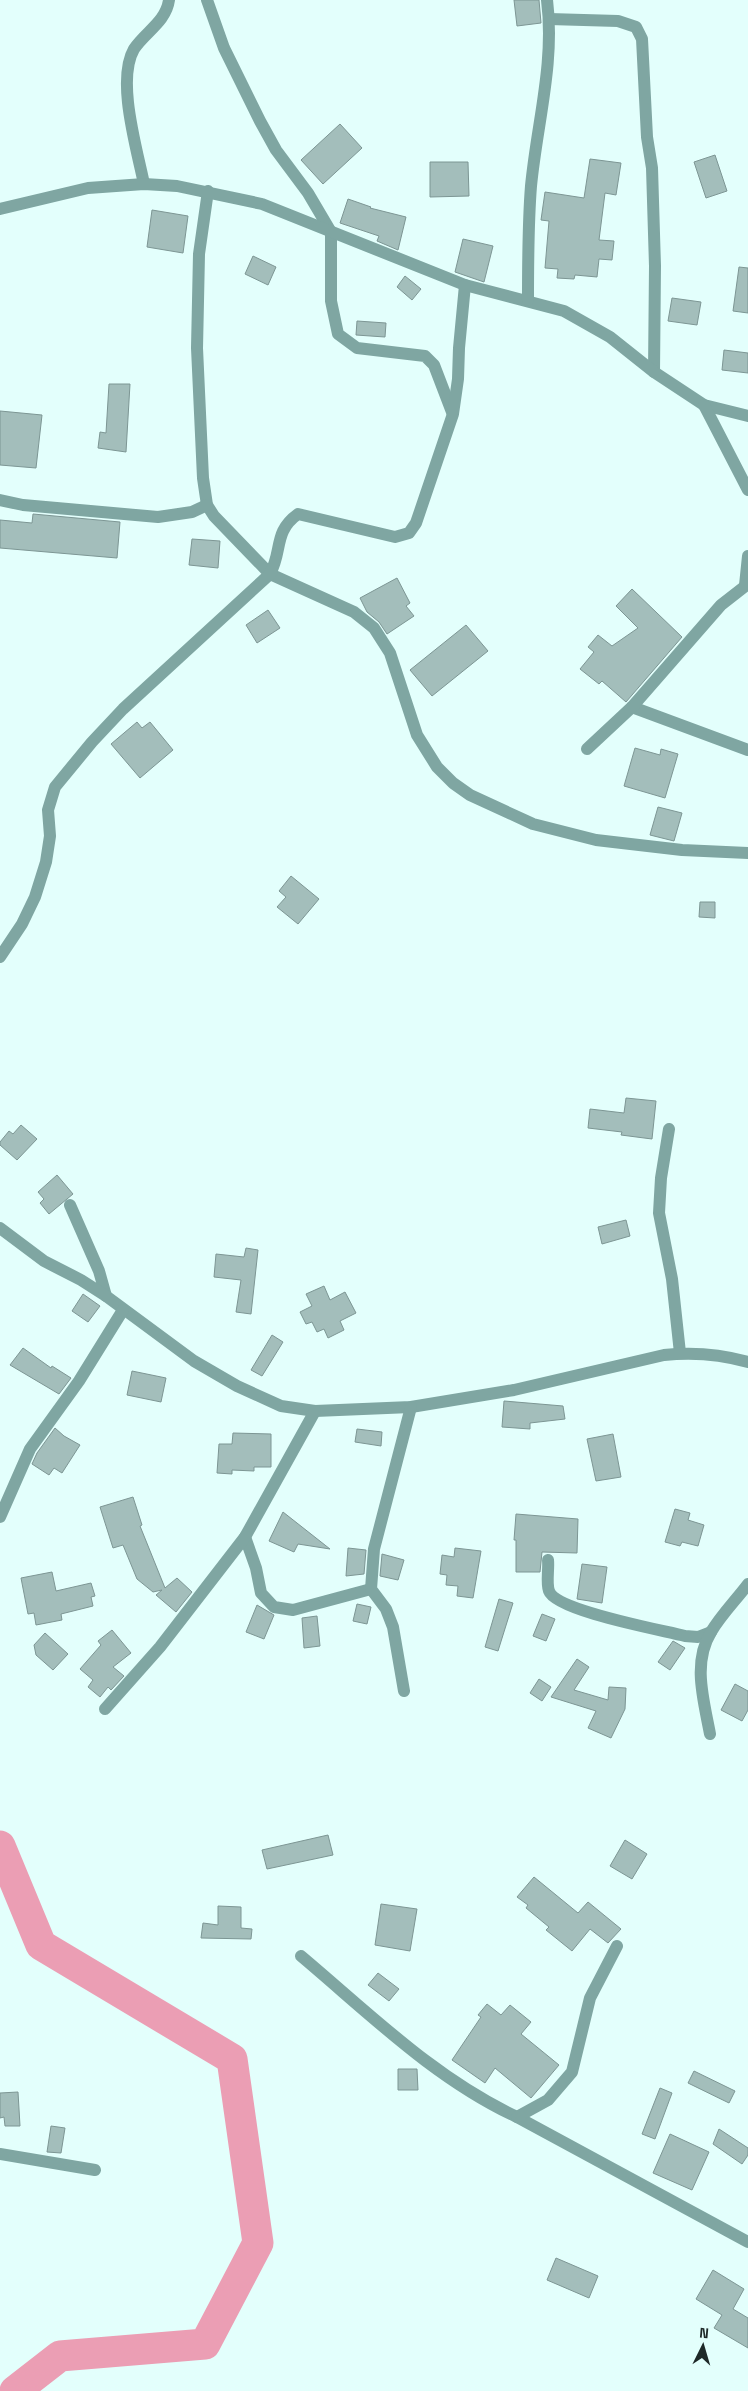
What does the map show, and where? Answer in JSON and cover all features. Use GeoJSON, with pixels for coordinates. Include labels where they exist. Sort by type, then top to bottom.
{"type":"FeatureCollection","features":[{"type":"Feature","properties":{"kind":"street"},"geometry":{"type":"LineString","coordinates":[[144,184],[128,92],[128,61],[136,47],[162,18],[169,0]]}},
{"type":"Feature","properties":{"kind":"street"},"geometry":{"type":"LineString","coordinates":[[207,0],[224,48],[276,150],[308,193],[331,232],[331,301],[338,334],[357,348],[425,356],[434,365],[453,414]]}},
{"type":"Feature","properties":{"kind":"street"},"geometry":{"type":"LineString","coordinates":[[528,300],[531,185],[548,70],[549,19],[547,0]]}},
{"type":"Feature","properties":{"kind":"street"},"geometry":{"type":"LineString","coordinates":[[549,19],[618,21],[636,27],[642,39],[647,137],[652,168],[655,266],[654,372]]}},
{"type":"Feature","properties":{"kind":"street"},"geometry":{"type":"LineString","coordinates":[[0,209],[88,188],[144,184],[177,186],[208,191],[262,204],[465,285],[564,311],[610,337],[654,372],[704,405],[748,416]]}},
{"type":"Feature","properties":{"kind":"street"},"geometry":{"type":"LineString","coordinates":[[208,191],[199,254],[197,348],[207,505],[214,516],[270,574],[354,612],[374,628],[390,653],[417,735],[437,767],[470,796],[533,824],[596,840],[682,850],[748,853]]}},
{"type":"Feature","properties":{"kind":"street"},"geometry":{"type":"LineString","coordinates":[[0,957],[22,924],[35,897],[46,862],[50,836],[48,810],[55,787],[92,742],[123,709],[270,574],[276,562],[286,522],[298,514],[395,537],[409,533],[416,523],[453,414],[458,379],[465,285]]}},
{"type":"Feature","properties":{"kind":"street"},"geometry":{"type":"LineString","coordinates":[[704,405],[748,490]]}},
{"type":"Feature","properties":{"kind":"street"},"geometry":{"type":"LineString","coordinates":[[0,500],[23,505],[158,517],[192,512],[207,505]]}},
{"type":"Feature","properties":{"kind":"street"},"geometry":{"type":"LineString","coordinates":[[587,749],[632,707],[721,605],[747,585],[748,556]]}},
{"type":"Feature","properties":{"kind":"street"},"geometry":{"type":"LineString","coordinates":[[632,707],[748,750]]}},
{"type":"Feature","properties":{"kind":"street"},"geometry":{"type":"LineString","coordinates":[[669,1129],[661,1178],[659,1213],[672,1279],[680,1353]]}},
{"type":"Feature","properties":{"kind":"street"},"geometry":{"type":"LineString","coordinates":[[70,1205],[99,1271],[106,1296]]}},
{"type":"Feature","properties":{"kind":"street"},"geometry":{"type":"LineString","coordinates":[[0,1228],[44,1260],[106,1296],[194,1361],[237,1386],[281,1406],[315,1411],[411,1407],[514,1390],[664,1355],[680,1353],[710,1354],[748,1362]]}},
{"type":"Feature","properties":{"kind":"street"},"geometry":{"type":"LineString","coordinates":[[0,1517],[30,1449],[78,1382],[123,1310]]}},
{"type":"Feature","properties":{"kind":"street"},"geometry":{"type":"LineString","coordinates":[[404,1691],[393,1627],[386,1609],[371,1589],[374,1549],[411,1407]]}},
{"type":"Feature","properties":{"kind":"street"},"geometry":{"type":"LineString","coordinates":[[105,1709],[160,1647],[245,1537],[315,1411]]}},
{"type":"Feature","properties":{"kind":"street"},"geometry":{"type":"LineString","coordinates":[[245,1537],[256,1568],[261,1593],[274,1607],[293,1610],[371,1589]]}},
{"type":"Feature","properties":{"kind":"street"},"geometry":{"type":"LineString","coordinates":[[548,1560],[549,1591],[554,1597],[577,1610],[685,1636],[698,1637],[710,1632]]}},
{"type":"Feature","properties":{"kind":"street"},"geometry":{"type":"LineString","coordinates":[[710,1734],[700,1682],[703,1649],[710,1632],[748,1584]]}},
{"type":"Feature","properties":{"kind":"street"},"geometry":{"type":"LineString","coordinates":[[517,2117],[548,2100],[572,2072],[590,1998],[617,1946]]}},
{"type":"Feature","properties":{"kind":"street"},"geometry":{"type":"LineString","coordinates":[[301,1956],[448,2079],[484,2102],[517,2117],[748,2242]]}},
{"type":"Feature","properties":{"kind":"street"},"geometry":{"type":"LineString","coordinates":[[0,2154],[95,2170]]}},
{"type":"Feature","properties":{"kind":"building"},"geometry":{"type":"Polygon","coordinates":[[[514,0],[539,0],[541,23],[517,26],[514,0]]]}},
{"type":"Feature","properties":{"kind":"building"},"geometry":{"type":"Polygon","coordinates":[[[340,124],[362,148],[323,184],[301,160],[340,124]]]}},
{"type":"Feature","properties":{"kind":"building"},"geometry":{"type":"Polygon","coordinates":[[[715,155],[727,191],[706,198],[694,162],[715,155]]]}},
{"type":"Feature","properties":{"kind":"building"},"geometry":{"type":"Polygon","coordinates":[[[590,159],[621,163],[616,195],[605,193],[599,240],[614,241],[612,260],[599,259],[597,277],[575,275],[574,279],[557,278],[558,269],[545,268],[549,221],[541,220],[545,192],[584,198],[590,159]]]}},
{"type":"Feature","properties":{"kind":"building"},"geometry":{"type":"Polygon","coordinates":[[[430,162],[468,162],[469,196],[430,197],[430,162]]]}},
{"type":"Feature","properties":{"kind":"building"},"geometry":{"type":"Polygon","coordinates":[[[348,199],[370,208],[406,217],[398,250],[377,241],[379,236],[340,223],[348,199]]]}},
{"type":"Feature","properties":{"kind":"building"},"geometry":{"type":"Polygon","coordinates":[[[152,210],[188,216],[183,253],[147,247],[152,210]]]}},
{"type":"Feature","properties":{"kind":"building"},"geometry":{"type":"Polygon","coordinates":[[[463,239],[493,246],[484,282],[455,272],[463,239]]]}},
{"type":"Feature","properties":{"kind":"building"},"geometry":{"type":"Polygon","coordinates":[[[253,256],[276,267],[268,285],[245,274],[253,256]]]}},
{"type":"Feature","properties":{"kind":"building"},"geometry":{"type":"Polygon","coordinates":[[[739,267],[748,268],[748,313],[733,311],[739,267]]]}},
{"type":"Feature","properties":{"kind":"building"},"geometry":{"type":"Polygon","coordinates":[[[405,276],[421,289],[412,300],[397,287],[405,276]]]}},
{"type":"Feature","properties":{"kind":"building"},"geometry":{"type":"Polygon","coordinates":[[[672,298],[701,302],[697,325],[668,321],[672,298]]]}},
{"type":"Feature","properties":{"kind":"building"},"geometry":{"type":"Polygon","coordinates":[[[357,321],[386,323],[385,337],[356,335],[357,321]]]}},
{"type":"Feature","properties":{"kind":"building"},"geometry":{"type":"Polygon","coordinates":[[[724,350],[748,353],[748,373],[722,370],[724,350]]]}},
{"type":"Feature","properties":{"kind":"building"},"geometry":{"type":"Polygon","coordinates":[[[109,384],[130,384],[126,452],[98,448],[100,432],[106,433],[109,384]]]}},
{"type":"Feature","properties":{"kind":"building"},"geometry":{"type":"Polygon","coordinates":[[[0,411],[42,415],[36,468],[0,465],[0,411]]]}},
{"type":"Feature","properties":{"kind":"building"},"geometry":{"type":"Polygon","coordinates":[[[33,514],[120,522],[117,558],[0,548],[0,520],[32,523],[33,514]]]}},
{"type":"Feature","properties":{"kind":"building"},"geometry":{"type":"Polygon","coordinates":[[[192,539],[220,541],[218,568],[189,565],[192,539]]]}},
{"type":"Feature","properties":{"kind":"building"},"geometry":{"type":"Polygon","coordinates":[[[397,578],[410,603],[406,606],[414,616],[387,634],[379,622],[367,612],[360,598],[397,578]]]}},
{"type":"Feature","properties":{"kind":"building"},"geometry":{"type":"Polygon","coordinates":[[[632,589],[682,637],[626,702],[602,681],[599,684],[580,669],[594,652],[588,647],[598,635],[612,646],[638,628],[616,606],[632,589]]]}},
{"type":"Feature","properties":{"kind":"building"},"geometry":{"type":"Polygon","coordinates":[[[268,610],[280,628],[257,643],[246,625],[268,610]]]}},
{"type":"Feature","properties":{"kind":"building"},"geometry":{"type":"Polygon","coordinates":[[[466,625],[488,651],[432,696],[410,670],[466,625]]]}},
{"type":"Feature","properties":{"kind":"building"},"geometry":{"type":"Polygon","coordinates":[[[137,722],[142,728],[150,722],[173,750],[140,778],[111,744],[137,722]]]}},
{"type":"Feature","properties":{"kind":"building"},"geometry":{"type":"Polygon","coordinates":[[[635,748],[660,755],[661,749],[678,754],[665,798],[624,786],[635,748]]]}},
{"type":"Feature","properties":{"kind":"building"},"geometry":{"type":"Polygon","coordinates":[[[658,807],[682,813],[674,841],[650,835],[658,807]]]}},
{"type":"Feature","properties":{"kind":"building"},"geometry":{"type":"Polygon","coordinates":[[[291,876],[319,899],[298,924],[277,907],[286,897],[279,891],[291,876]]]}},
{"type":"Feature","properties":{"kind":"building"},"geometry":{"type":"Polygon","coordinates":[[[700,902],[715,902],[715,918],[699,917],[700,902]]]}},
{"type":"Feature","properties":{"kind":"building"},"geometry":{"type":"Polygon","coordinates":[[[626,1098],[656,1101],[652,1139],[621,1135],[622,1132],[588,1128],[590,1109],[624,1113],[626,1098]]]}},
{"type":"Feature","properties":{"kind":"building"},"geometry":{"type":"Polygon","coordinates":[[[21,1125],[37,1139],[17,1160],[0,1145],[0,1142],[9,1131],[13,1134],[21,1125]]]}},
{"type":"Feature","properties":{"kind":"building"},"geometry":{"type":"Polygon","coordinates":[[[57,1175],[73,1194],[49,1214],[40,1203],[44,1199],[38,1192],[57,1175]]]}},
{"type":"Feature","properties":{"kind":"building"},"geometry":{"type":"Polygon","coordinates":[[[626,1220],[630,1236],[602,1244],[598,1227],[626,1220]]]}},
{"type":"Feature","properties":{"kind":"building"},"geometry":{"type":"Polygon","coordinates":[[[246,1248],[258,1250],[251,1314],[236,1312],[241,1280],[214,1277],[216,1254],[244,1257],[246,1248]]]}},
{"type":"Feature","properties":{"kind":"building"},"geometry":{"type":"Polygon","coordinates":[[[324,1286],[330,1300],[345,1292],[356,1313],[340,1321],[344,1330],[328,1338],[324,1329],[317,1332],[312,1322],[306,1324],[300,1312],[312,1306],[306,1294],[324,1286]]]}},
{"type":"Feature","properties":{"kind":"building"},"geometry":{"type":"Polygon","coordinates":[[[83,1294],[100,1306],[88,1322],[72,1311],[83,1294]]]}},
{"type":"Feature","properties":{"kind":"building"},"geometry":{"type":"Polygon","coordinates":[[[272,1335],[283,1342],[262,1376],[251,1370],[272,1335]]]}},
{"type":"Feature","properties":{"kind":"building"},"geometry":{"type":"Polygon","coordinates":[[[23,1348],[51,1368],[52,1366],[71,1378],[59,1394],[10,1365],[23,1348]]]}},
{"type":"Feature","properties":{"kind":"building"},"geometry":{"type":"Polygon","coordinates":[[[132,1371],[166,1378],[161,1402],[127,1395],[132,1371]]]}},
{"type":"Feature","properties":{"kind":"building"},"geometry":{"type":"Polygon","coordinates":[[[504,1401],[563,1406],[565,1419],[530,1423],[530,1429],[502,1427],[504,1401]]]}},
{"type":"Feature","properties":{"kind":"building"},"geometry":{"type":"Polygon","coordinates":[[[55,1428],[64,1436],[80,1445],[62,1473],[54,1468],[49,1475],[32,1464],[37,1453],[55,1428]]]}},
{"type":"Feature","properties":{"kind":"building"},"geometry":{"type":"Polygon","coordinates":[[[357,1429],[382,1432],[381,1446],[355,1442],[357,1429]]]}},
{"type":"Feature","properties":{"kind":"building"},"geometry":{"type":"Polygon","coordinates":[[[233,1433],[271,1434],[271,1467],[254,1467],[254,1471],[232,1470],[232,1474],[217,1473],[219,1444],[232,1444],[233,1433]]]}},
{"type":"Feature","properties":{"kind":"building"},"geometry":{"type":"Polygon","coordinates":[[[613,1434],[621,1477],[596,1481],[587,1439],[613,1434]]]}},
{"type":"Feature","properties":{"kind":"building"},"geometry":{"type":"Polygon","coordinates":[[[133,1497],[142,1525],[140,1526],[165,1588],[177,1578],[192,1592],[176,1612],[156,1595],[162,1590],[153,1592],[137,1579],[123,1545],[113,1548],[100,1507],[133,1497]]]}},
{"type":"Feature","properties":{"kind":"building"},"geometry":{"type":"Polygon","coordinates":[[[675,1509],[690,1513],[688,1520],[704,1525],[698,1546],[682,1542],[680,1546],[665,1542],[675,1509]]]}},
{"type":"Feature","properties":{"kind":"building"},"geometry":{"type":"Polygon","coordinates":[[[283,1512],[330,1549],[298,1544],[294,1552],[269,1541],[283,1512]]]}},
{"type":"Feature","properties":{"kind":"building"},"geometry":{"type":"Polygon","coordinates":[[[516,1514],[578,1519],[577,1553],[542,1552],[540,1572],[516,1572],[516,1540],[514,1540],[516,1514]]]}},
{"type":"Feature","properties":{"kind":"building"},"geometry":{"type":"Polygon","coordinates":[[[348,1548],[366,1550],[364,1574],[346,1576],[348,1548]]]}},
{"type":"Feature","properties":{"kind":"building"},"geometry":{"type":"Polygon","coordinates":[[[455,1548],[481,1551],[473,1598],[457,1596],[458,1586],[446,1585],[447,1575],[440,1574],[442,1555],[454,1557],[455,1548]]]}},
{"type":"Feature","properties":{"kind":"building"},"geometry":{"type":"Polygon","coordinates":[[[382,1554],[404,1560],[398,1580],[380,1576],[382,1554]]]}},
{"type":"Feature","properties":{"kind":"building"},"geometry":{"type":"Polygon","coordinates":[[[582,1564],[607,1567],[602,1603],[577,1599],[582,1564]]]}},
{"type":"Feature","properties":{"kind":"building"},"geometry":{"type":"Polygon","coordinates":[[[52,1572],[56,1591],[91,1583],[95,1596],[91,1597],[93,1606],[61,1614],[62,1620],[36,1625],[34,1613],[28,1614],[21,1578],[52,1572]]]}},
{"type":"Feature","properties":{"kind":"building"},"geometry":{"type":"Polygon","coordinates":[[[499,1599],[513,1603],[498,1651],[485,1647],[499,1599]]]}},
{"type":"Feature","properties":{"kind":"building"},"geometry":{"type":"Polygon","coordinates":[[[357,1604],[371,1607],[367,1624],[353,1621],[357,1604]]]}},
{"type":"Feature","properties":{"kind":"building"},"geometry":{"type":"Polygon","coordinates":[[[257,1605],[274,1615],[264,1639],[246,1632],[257,1605]]]}},
{"type":"Feature","properties":{"kind":"building"},"geometry":{"type":"Polygon","coordinates":[[[542,1614],[555,1619],[546,1641],[533,1636],[542,1614]]]}},
{"type":"Feature","properties":{"kind":"building"},"geometry":{"type":"Polygon","coordinates":[[[317,1616],[320,1646],[304,1648],[302,1618],[317,1616]]]}},
{"type":"Feature","properties":{"kind":"building"},"geometry":{"type":"Polygon","coordinates":[[[112,1630],[131,1653],[113,1667],[124,1676],[111,1690],[108,1687],[100,1697],[88,1687],[93,1680],[80,1669],[101,1645],[98,1641],[112,1630]]]}},
{"type":"Feature","properties":{"kind":"building"},"geometry":{"type":"Polygon","coordinates":[[[45,1633],[68,1654],[53,1670],[36,1655],[34,1645],[45,1633]]]}},
{"type":"Feature","properties":{"kind":"building"},"geometry":{"type":"Polygon","coordinates":[[[673,1641],[685,1648],[670,1670],[658,1662],[673,1641]]]}},
{"type":"Feature","properties":{"kind":"building"},"geometry":{"type":"Polygon","coordinates":[[[577,1659],[589,1667],[574,1690],[608,1700],[609,1687],[626,1688],[625,1709],[611,1738],[588,1728],[596,1711],[551,1697],[577,1659]]]}},
{"type":"Feature","properties":{"kind":"building"},"geometry":{"type":"Polygon","coordinates":[[[539,1679],[551,1687],[542,1701],[530,1693],[539,1679]]]}},
{"type":"Feature","properties":{"kind":"building"},"geometry":{"type":"Polygon","coordinates":[[[735,1684],[748,1691],[748,1710],[742,1721],[721,1710],[735,1684]]]}},
{"type":"Feature","properties":{"kind":"building"},"geometry":{"type":"Polygon","coordinates":[[[328,1835],[333,1855],[267,1869],[262,1850],[328,1835]]]}},
{"type":"Feature","properties":{"kind":"building"},"geometry":{"type":"Polygon","coordinates":[[[625,1840],[647,1854],[632,1879],[610,1866],[625,1840]]]}},
{"type":"Feature","properties":{"kind":"building"},"geometry":{"type":"Polygon","coordinates":[[[534,1877],[578,1913],[588,1902],[621,1929],[608,1943],[590,1929],[572,1951],[546,1930],[549,1927],[526,1908],[528,1905],[517,1897],[534,1877]]]}},
{"type":"Feature","properties":{"kind":"building"},"geometry":{"type":"Polygon","coordinates":[[[381,1904],[417,1909],[410,1951],[375,1945],[381,1904]]]}},
{"type":"Feature","properties":{"kind":"building"},"geometry":{"type":"Polygon","coordinates":[[[218,1906],[241,1907],[241,1928],[252,1929],[251,1939],[201,1938],[203,1923],[218,1925],[218,1906]]]}},
{"type":"Feature","properties":{"kind":"building"},"geometry":{"type":"Polygon","coordinates":[[[378,1973],[399,1989],[389,2001],[368,1985],[378,1973]]]}},
{"type":"Feature","properties":{"kind":"building"},"geometry":{"type":"Polygon","coordinates":[[[487,2004],[501,2015],[510,2005],[531,2022],[521,2034],[559,2065],[531,2098],[495,2068],[485,2083],[452,2060],[481,2017],[478,2015],[487,2004]]]}},
{"type":"Feature","properties":{"kind":"building"},"geometry":{"type":"Polygon","coordinates":[[[398,2069],[417,2069],[418,2090],[398,2090],[398,2069]]]}},
{"type":"Feature","properties":{"kind":"building"},"geometry":{"type":"Polygon","coordinates":[[[694,2071],[735,2091],[729,2103],[688,2083],[694,2071]]]}},
{"type":"Feature","properties":{"kind":"building"},"geometry":{"type":"Polygon","coordinates":[[[660,2088],[672,2093],[655,2139],[642,2134],[660,2088]]]}},
{"type":"Feature","properties":{"kind":"building"},"geometry":{"type":"Polygon","coordinates":[[[18,2092],[20,2126],[5,2126],[4,2117],[0,2118],[0,2093],[18,2092]]]}},
{"type":"Feature","properties":{"kind":"building"},"geometry":{"type":"Polygon","coordinates":[[[51,2126],[65,2128],[61,2153],[47,2152],[51,2126]]]}},
{"type":"Feature","properties":{"kind":"building"},"geometry":{"type":"Polygon","coordinates":[[[719,2129],[748,2148],[748,2155],[742,2164],[713,2144],[719,2129]]]}},
{"type":"Feature","properties":{"kind":"building"},"geometry":{"type":"Polygon","coordinates":[[[670,2134],[709,2152],[692,2190],[653,2173],[670,2134]]]}},
{"type":"Feature","properties":{"kind":"building"},"geometry":{"type":"Polygon","coordinates":[[[556,2258],[598,2276],[589,2298],[547,2280],[556,2258]]]}},
{"type":"Feature","properties":{"kind":"building"},"geometry":{"type":"Polygon","coordinates":[[[713,2270],[744,2289],[733,2309],[748,2318],[748,2348],[714,2328],[722,2315],[696,2299],[713,2270]]]}},
{"type":"Feature","properties":{"kind":"waterway"},"geometry":{"type":"LineString","coordinates":[[0,1846],[41,1945],[232,2059],[258,2243],[205,2344],[60,2356],[15,2391]]}}]}
